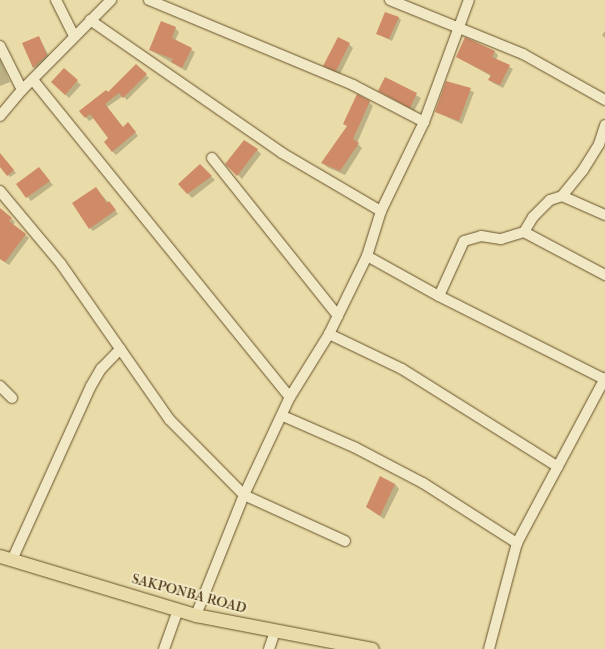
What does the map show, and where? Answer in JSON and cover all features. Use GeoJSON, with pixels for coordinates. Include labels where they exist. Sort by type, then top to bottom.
{"type":"FeatureCollection","features":[{"type":"Feature","properties":{"kind":"main road","name":"SAKPONBA ROAD"},"geometry":{"type":"LineString","coordinates":[[6,558],[196,615],[275,632],[372,649]]}},
{"type":"Feature","properties":{"kind":"street"},"geometry":{"type":"LineString","coordinates":[[56,0],[74,36]]}},
{"type":"Feature","properties":{"kind":"street"},"geometry":{"type":"LineString","coordinates":[[0,116],[22,90],[111,0]]}},
{"type":"Feature","properties":{"kind":"street"},"geometry":{"type":"LineString","coordinates":[[149,0],[353,85],[424,122]]}},
{"type":"Feature","properties":{"kind":"street"},"geometry":{"type":"LineString","coordinates":[[390,0],[523,54],[605,100]]}},
{"type":"Feature","properties":{"kind":"street"},"geometry":{"type":"LineString","coordinates":[[196,615],[244,495],[283,416],[290,397],[329,334],[367,256],[381,211],[424,122],[457,27],[469,0]]}},
{"type":"Feature","properties":{"kind":"street"},"geometry":{"type":"LineString","coordinates":[[90,20],[282,153],[381,211]]}},
{"type":"Feature","properties":{"kind":"street"},"geometry":{"type":"LineString","coordinates":[[0,46],[22,90]]}},
{"type":"Feature","properties":{"kind":"street"},"geometry":{"type":"LineString","coordinates":[[33,80],[290,397]]}},
{"type":"Feature","properties":{"kind":"street"},"geometry":{"type":"LineString","coordinates":[[439,296],[464,241],[481,236],[501,239],[524,232],[533,217],[550,200],[562,196],[600,144],[605,125]]}},
{"type":"Feature","properties":{"kind":"street"},"geometry":{"type":"LineString","coordinates":[[212,158],[338,316]]}},
{"type":"Feature","properties":{"kind":"street"},"geometry":{"type":"LineString","coordinates":[[0,191],[61,264],[170,420],[244,495],[345,541]]}},
{"type":"Feature","properties":{"kind":"street"},"geometry":{"type":"LineString","coordinates":[[562,196],[605,215]]}},
{"type":"Feature","properties":{"kind":"street"},"geometry":{"type":"LineString","coordinates":[[524,232],[605,275]]}},
{"type":"Feature","properties":{"kind":"street"},"geometry":{"type":"LineString","coordinates":[[367,256],[439,296],[605,379],[516,543],[489,649]]}},
{"type":"Feature","properties":{"kind":"street"},"geometry":{"type":"LineString","coordinates":[[329,334],[402,369],[558,467]]}},
{"type":"Feature","properties":{"kind":"street"},"geometry":{"type":"LineString","coordinates":[[6,558],[91,386],[101,369],[120,349]]}},
{"type":"Feature","properties":{"kind":"street"},"geometry":{"type":"LineString","coordinates":[[0,386],[12,398]]}},
{"type":"Feature","properties":{"kind":"street"},"geometry":{"type":"LineString","coordinates":[[283,416],[354,447],[423,482],[516,543]]}},
{"type":"Feature","properties":{"kind":"street"},"geometry":{"type":"LineString","coordinates":[[164,649],[178,610]]}},
{"type":"Feature","properties":{"kind":"street"},"geometry":{"type":"LineString","coordinates":[[270,649],[275,632]]}},
{"type":"Feature","properties":{"kind":"building"},"geometry":{"type":"Polygon","coordinates":[[[385,12],[399,17],[389,39],[376,34],[385,12]]]}},
{"type":"Feature","properties":{"kind":"building"},"geometry":{"type":"Polygon","coordinates":[[[161,21],[176,27],[172,38],[192,48],[182,68],[171,62],[173,59],[149,50],[161,21]]]}},
{"type":"Feature","properties":{"kind":"building"},"geometry":{"type":"Polygon","coordinates":[[[39,36],[47,55],[33,68],[22,43],[39,36]]]}},
{"type":"Feature","properties":{"kind":"building"},"geometry":{"type":"Polygon","coordinates":[[[338,37],[350,43],[336,71],[323,66],[338,37]]]}},
{"type":"Feature","properties":{"kind":"building"},"geometry":{"type":"Polygon","coordinates":[[[465,37],[495,51],[492,57],[510,65],[500,85],[488,80],[491,75],[456,57],[465,37]]]}},
{"type":"Feature","properties":{"kind":"building"},"geometry":{"type":"Polygon","coordinates":[[[136,64],[147,74],[123,98],[119,93],[105,104],[123,127],[128,122],[136,132],[112,152],[104,142],[108,138],[90,114],[85,118],[79,111],[106,90],[108,92],[136,64]]]}},
{"type":"Feature","properties":{"kind":"building"},"geometry":{"type":"Polygon","coordinates":[[[64,68],[78,80],[65,95],[51,82],[64,68]]]}},
{"type":"Feature","properties":{"kind":"building"},"geometry":{"type":"Polygon","coordinates":[[[385,77],[417,93],[410,108],[378,91],[385,77]]]}},
{"type":"Feature","properties":{"kind":"building"},"geometry":{"type":"Polygon","coordinates":[[[446,81],[471,88],[459,121],[435,112],[446,81]]]}},
{"type":"Feature","properties":{"kind":"building"},"geometry":{"type":"Polygon","coordinates":[[[357,94],[370,101],[353,139],[359,143],[340,171],[321,163],[347,126],[343,124],[357,94]]]}},
{"type":"Feature","properties":{"kind":"building"},"geometry":{"type":"Polygon","coordinates":[[[244,140],[258,149],[237,176],[225,164],[244,140]]]}},
{"type":"Feature","properties":{"kind":"building"},"geometry":{"type":"Polygon","coordinates":[[[0,153],[14,170],[7,176],[0,167],[0,153]]]}},
{"type":"Feature","properties":{"kind":"building"},"geometry":{"type":"Polygon","coordinates":[[[200,164],[212,176],[187,194],[178,184],[200,164]]]}},
{"type":"Feature","properties":{"kind":"building"},"geometry":{"type":"Polygon","coordinates":[[[39,167],[50,181],[26,198],[16,184],[39,167]]]}},
{"type":"Feature","properties":{"kind":"building"},"geometry":{"type":"Polygon","coordinates":[[[96,187],[107,203],[109,201],[116,210],[89,229],[72,203],[96,187]]]}},
{"type":"Feature","properties":{"kind":"building"},"geometry":{"type":"Polygon","coordinates":[[[0,208],[12,218],[9,221],[26,234],[5,262],[0,259],[0,208]]]}},
{"type":"Feature","properties":{"kind":"building"},"geometry":{"type":"Polygon","coordinates":[[[380,476],[395,484],[380,516],[366,507],[380,476]]]}}]}
